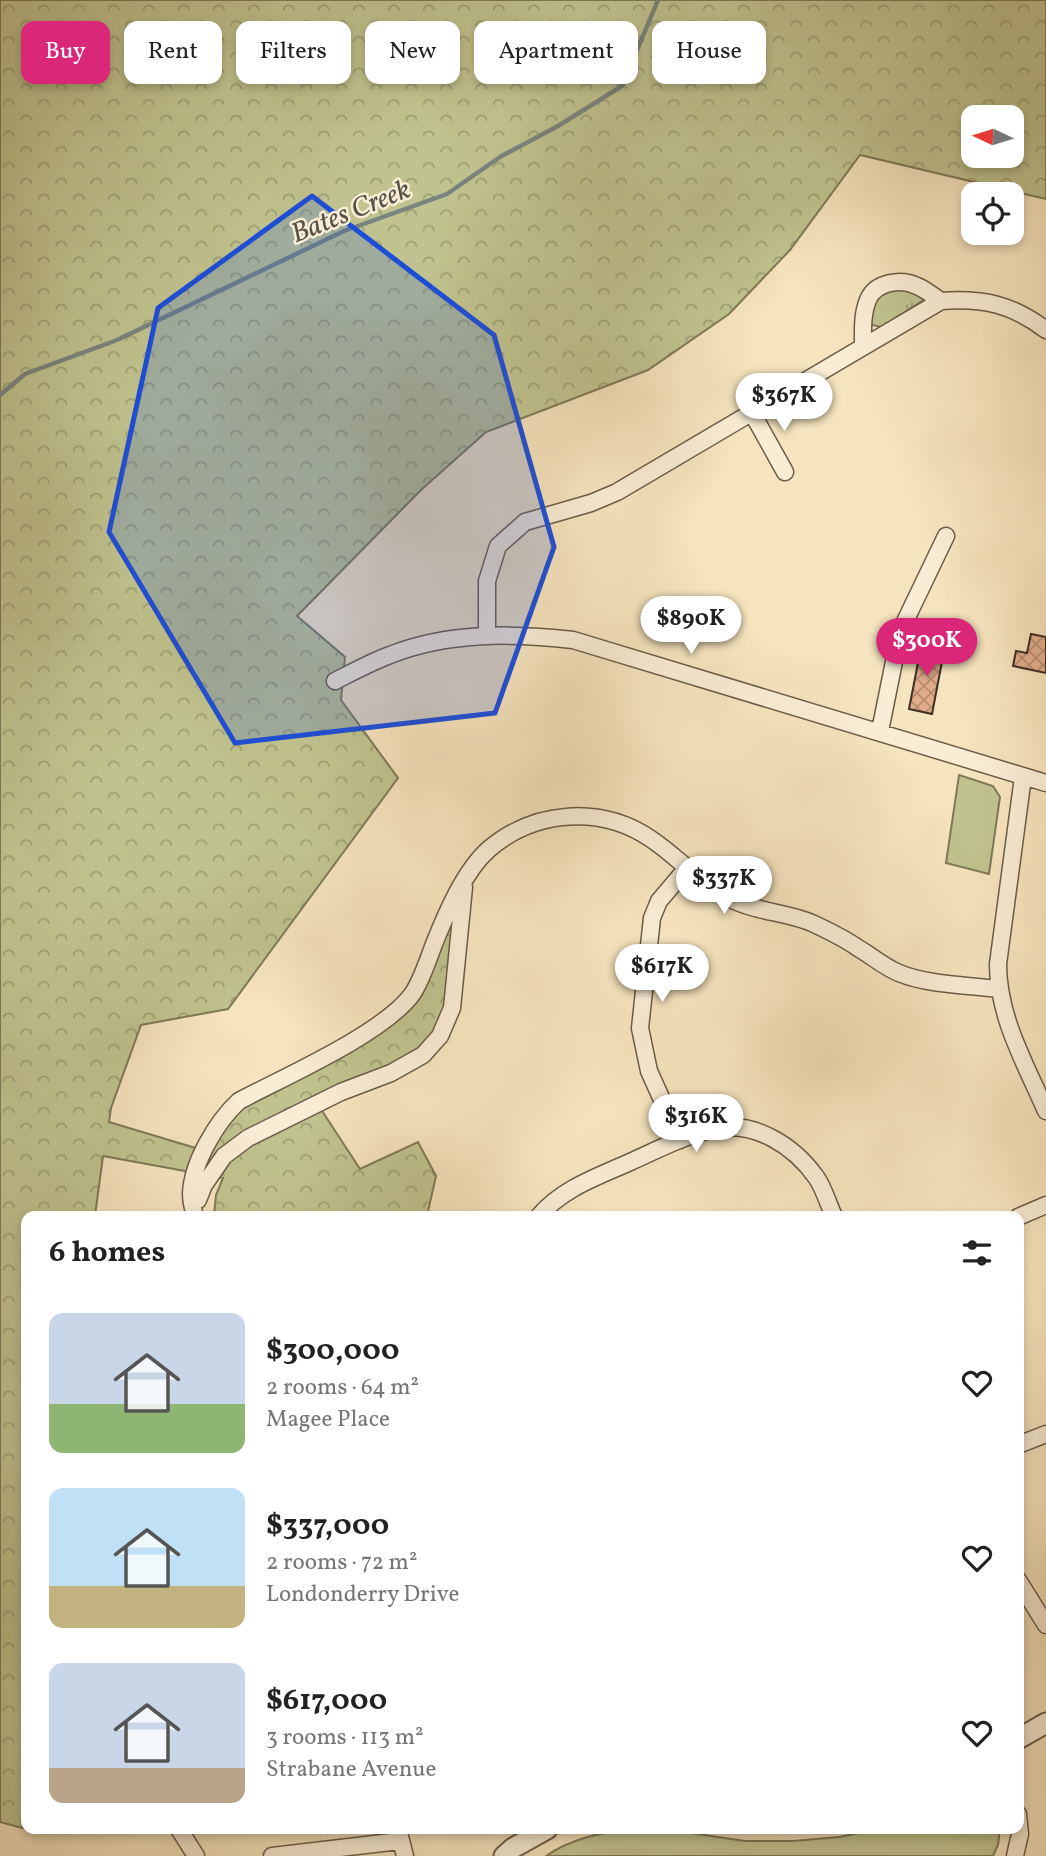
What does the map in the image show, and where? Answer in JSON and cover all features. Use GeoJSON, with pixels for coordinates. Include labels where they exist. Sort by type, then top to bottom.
{"type":"FeatureCollection","features":[{"type":"Feature","properties":{"kind":"street"},"geometry":{"type":"LineString","coordinates":[[863,345],[863,320],[868,298],[883,285],[900,281],[916,285],[941,301]]}},
{"type":"Feature","properties":{"kind":"street"},"geometry":{"type":"LineString","coordinates":[[487,635],[486,581],[498,546],[525,522],[591,503],[617,492],[941,301],[987,301],[1010,308],[1046,330]]}},
{"type":"Feature","properties":{"kind":"street"},"geometry":{"type":"LineString","coordinates":[[751,411],[785,472]]}},
{"type":"Feature","properties":{"kind":"street"},"geometry":{"type":"LineString","coordinates":[[880,731],[900,632],[947,536]]}},
{"type":"Feature","properties":{"kind":"street"},"geometry":{"type":"LineString","coordinates":[[335,681],[391,654],[432,644],[487,635],[532,635],[573,640],[1046,783]]}},
{"type":"Feature","properties":{"kind":"street"},"geometry":{"type":"LineString","coordinates":[[1023,777],[998,964],[998,989],[1007,1023],[1046,1111]]}},
{"type":"Feature","properties":{"kind":"street"},"geometry":{"type":"LineString","coordinates":[[194,1211],[191,1193],[202,1153],[226,1112],[239,1101],[354,1040],[395,1012],[413,992],[446,914],[464,883],[489,849],[532,822],[565,816],[602,817],[633,828],[652,839],[731,899],[752,908],[809,922],[900,973],[923,979],[998,989]]}},
{"type":"Feature","properties":{"kind":"street"},"geometry":{"type":"LineString","coordinates":[[680,1140],[649,1071],[640,1028],[652,918],[659,901],[687,868]]}},
{"type":"Feature","properties":{"kind":"street"},"geometry":{"type":"LineString","coordinates":[[195,1211],[204,1185],[224,1156],[248,1138],[341,1092],[391,1073],[423,1055],[440,1036],[452,1008],[464,883]]}},
{"type":"Feature","properties":{"kind":"street"},"geometry":{"type":"LineString","coordinates":[[544,1211],[564,1192],[680,1140],[717,1128],[748,1130],[779,1141],[817,1178],[832,1211]]}},
{"type":"Feature","properties":{"kind":"street"},"geometry":{"type":"LineString","coordinates":[[1024,1214],[1046,1205]]}},
{"type":"Feature","properties":{"kind":"street"},"geometry":{"type":"LineString","coordinates":[[1024,1443],[1046,1434]]}},
{"type":"Feature","properties":{"kind":"street"},"geometry":{"type":"LineString","coordinates":[[1024,1590],[1046,1625]]}},
{"type":"Feature","properties":{"kind":"street"},"geometry":{"type":"LineString","coordinates":[[1024,1736],[1046,1723]]}},
{"type":"Feature","properties":{"kind":"street"},"geometry":{"type":"LineString","coordinates":[[182,1834],[196,1856]]}},
{"type":"Feature","properties":{"kind":"street"},"geometry":{"type":"LineString","coordinates":[[504,1856],[538,1834]]}},
{"type":"Feature","properties":{"kind":"street"},"geometry":{"type":"LineString","coordinates":[[1015,1856],[1020,1834]]}},
{"type":"Feature","properties":{"kind":"street"},"geometry":{"type":"LineString","coordinates":[[272,1856],[401,1842]]}},
{"type":"Feature","properties":{"kind":"highlighted area"},"geometry":{"type":"Polygon","coordinates":[[[312,196],[494,335],[554,547],[495,713],[235,743],[109,532],[158,308],[312,196]]]}},
{"type":"Feature","properties":{"kind":"green space"},"geometry":{"type":"Polygon","coordinates":[[[0,0],[1046,0],[1046,199],[1024,194],[1024,182],[974,182],[860,155],[790,250],[729,314],[648,370],[486,432],[421,490],[297,616],[345,657],[341,700],[398,778],[228,1009],[141,1025],[111,1108],[109,1122],[209,1152],[231,1117],[244,1106],[400,1017],[422,994],[450,923],[454,923],[447,1005],[439,1024],[427,1040],[392,1064],[313,1097],[360,1169],[418,1142],[436,1176],[428,1211],[214,1211],[216,1195],[223,1178],[103,1156],[96,1211],[21,1211],[21,1828],[0,1822],[0,0]]]}},
{"type":"Feature","properties":{"kind":"green space"},"geometry":{"type":"Polygon","coordinates":[[[903,287],[927,298],[881,327],[872,325],[871,311],[882,291],[903,287]]]}},
{"type":"Feature","properties":{"kind":"green space"},"geometry":{"type":"Polygon","coordinates":[[[959,775],[993,786],[1000,797],[989,874],[946,863],[959,775]]]}},
{"type":"Feature","properties":{"kind":"green space"},"geometry":{"type":"Polygon","coordinates":[[[698,1834],[745,1841],[793,1841],[854,1834],[999,1834],[993,1856],[546,1856],[567,1844],[590,1836],[698,1834]]]}},
{"type":"Feature","properties":{"kind":"building"},"geometry":{"type":"Polygon","coordinates":[[[1031,634],[1046,637],[1046,673],[1013,666],[1016,651],[1027,653],[1031,634]]]}},
{"type":"Feature","properties":{"kind":"building"},"geometry":{"type":"Polygon","coordinates":[[[922,642],[945,646],[932,714],[909,709],[922,642]]]}},
{"type":"Feature","properties":{"kind":"waterway","name":"Bates Creek"},"geometry":{"type":"LineString","coordinates":[[0,395],[25,374],[117,340],[344,231],[447,194],[500,157],[558,126],[622,86],[658,0]]}}]}
